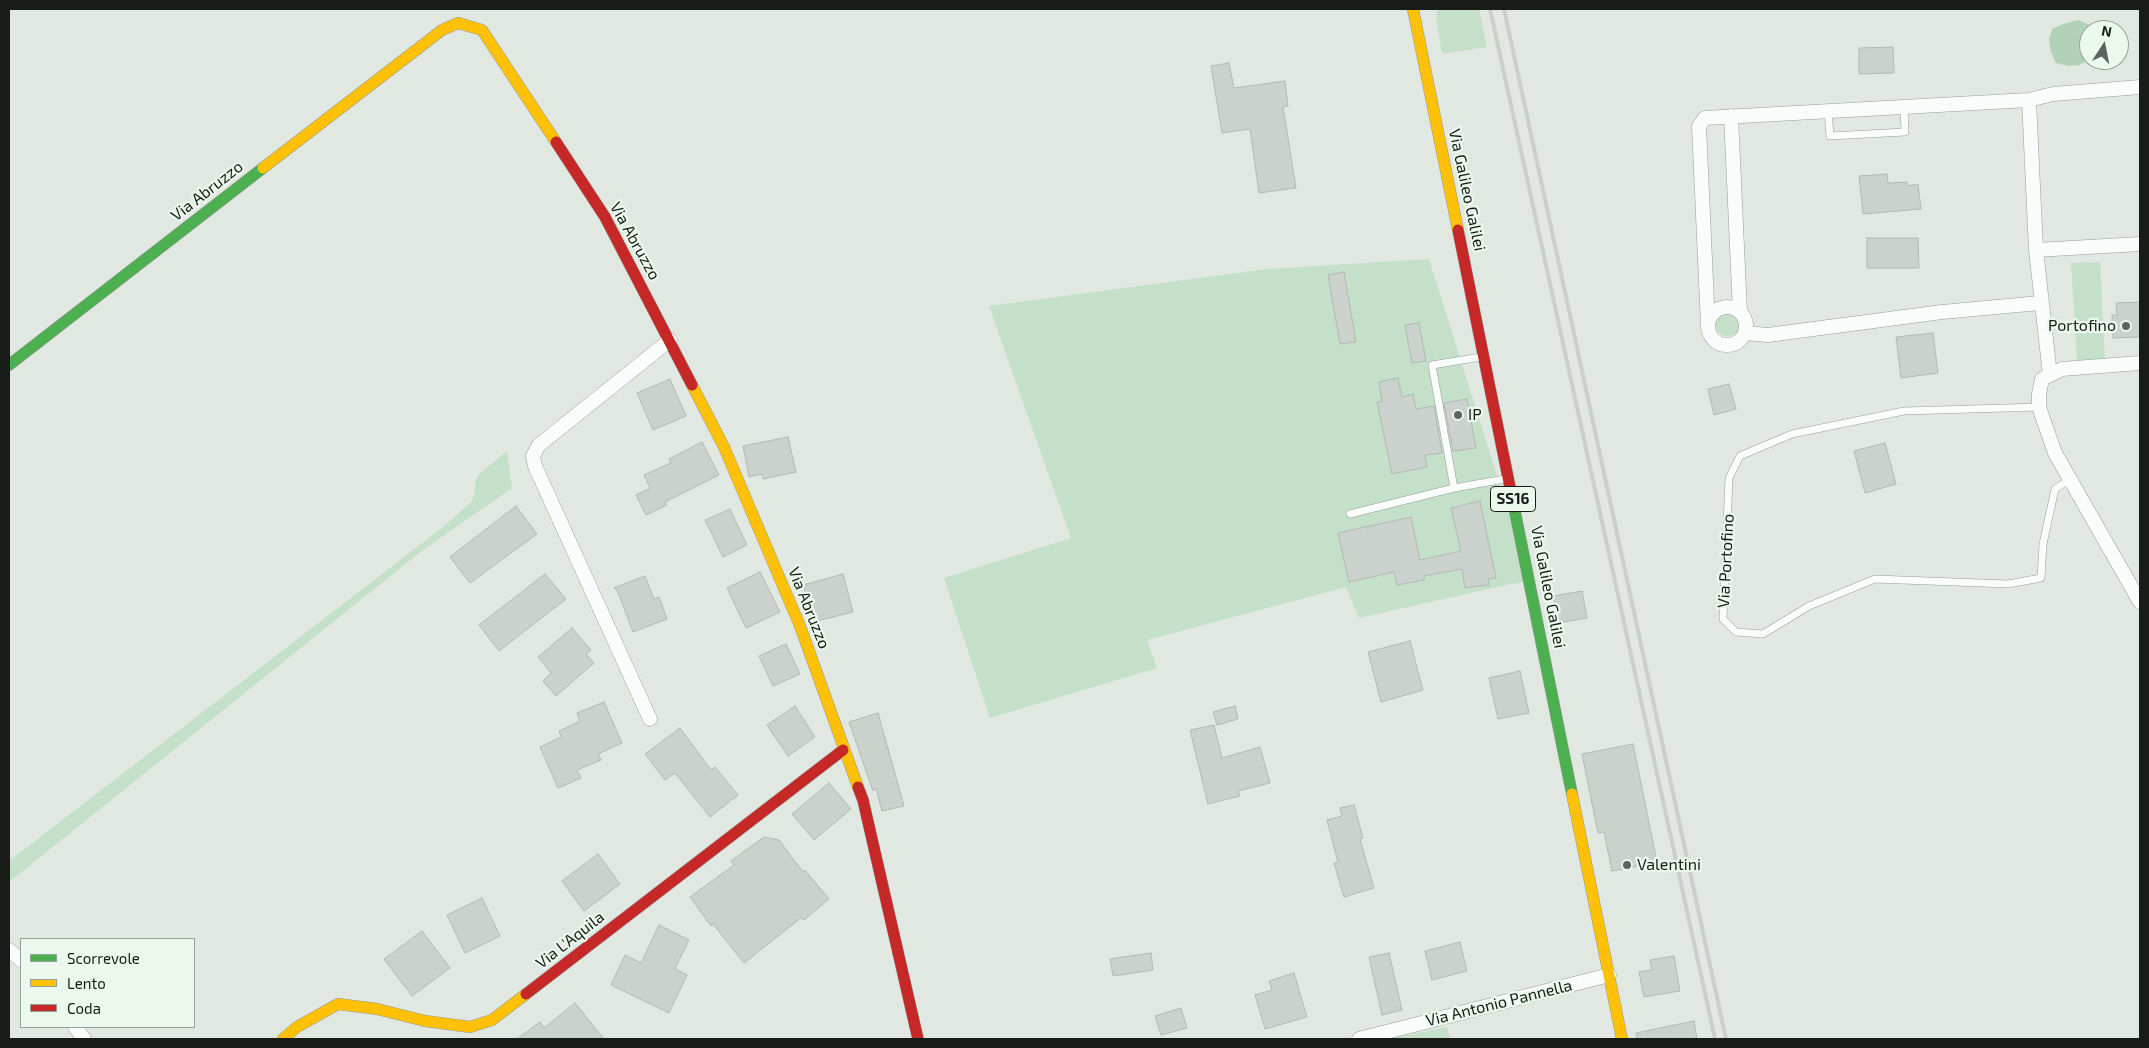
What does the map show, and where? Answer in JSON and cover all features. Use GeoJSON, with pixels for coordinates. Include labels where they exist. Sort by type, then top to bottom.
{"type":"FeatureCollection","features":[{"type":"Feature","properties":{"kind":"street","name":"SS16"},"geometry":{"type":"LineString","coordinates":[[1413,9],[1416,23]]}},
{"type":"Feature","properties":{"kind":"street"},"geometry":{"type":"LineString","coordinates":[[1416,23],[1421,9]]}},
{"type":"Feature","properties":{"kind":"street","name":"Via Abruzzo"},"geometry":{"type":"LineString","coordinates":[[9,365],[442,30],[458,23],[482,30],[605,217],[724,447],[792,608],[863,800],[918,1039]]}},
{"type":"Feature","properties":{"kind":"street","name":"Via Galileo Galilei"},"geometry":{"type":"LineString","coordinates":[[1416,23],[1622,1039]]}},
{"type":"Feature","properties":{"kind":"street"},"geometry":{"type":"LineString","coordinates":[[1731,116],[1740,312],[1746,322],[1745,333],[1737,342],[1725,345],[1714,339],[1708,326],[1699,126],[1704,118],[1731,116],[1828,110],[2029,100],[2053,94],[2140,87]]}},
{"type":"Feature","properties":{"kind":"street"},"geometry":{"type":"LineString","coordinates":[[2029,100],[2040,303],[2050,375]]}},
{"type":"Feature","properties":{"kind":"street"},"geometry":{"type":"LineString","coordinates":[[2036,250],[2140,244]]}},
{"type":"Feature","properties":{"kind":"street"},"geometry":{"type":"LineString","coordinates":[[1745,333],[1768,335],[1942,312],[2040,303]]}},
{"type":"Feature","properties":{"kind":"street"},"geometry":{"type":"LineString","coordinates":[[1708,326],[1710,317],[1718,309],[1730,307],[1740,312]]}},
{"type":"Feature","properties":{"kind":"street"},"geometry":{"type":"LineString","coordinates":[[650,719],[535,466],[533,456],[539,445],[670,340]]}},
{"type":"Feature","properties":{"kind":"street"},"geometry":{"type":"LineString","coordinates":[[2140,363],[2062,369],[2042,379],[2039,394],[2039,407],[2055,453],[2140,602]]}},
{"type":"Feature","properties":{"kind":"street","name":"Via L'Aquila"},"geometry":{"type":"LineString","coordinates":[[283,1039],[297,1027],[338,1004],[377,1009],[425,1020],[470,1027],[492,1020],[843,750]]}},
{"type":"Feature","properties":{"kind":"street"},"geometry":{"type":"LineString","coordinates":[[9,950],[20,959]]}},
{"type":"Feature","properties":{"kind":"street","name":"Via Antonio Pannella"},"geometry":{"type":"LineString","coordinates":[[1359,1039],[1609,975]]}},
{"type":"Feature","properties":{"kind":"street"},"geometry":{"type":"LineString","coordinates":[[76,1028],[84,1039]]}},
{"type":"Feature","properties":{"kind":"lane"},"geometry":{"type":"LineString","coordinates":[[1828,110],[1830,136],[1905,132],[1904,106]]}},
{"type":"Feature","properties":{"kind":"lane"},"geometry":{"type":"LineString","coordinates":[[1454,488],[1432,365],[1484,356]]}},
{"type":"Feature","properties":{"kind":"lane","name":"Via Portofino"},"geometry":{"type":"LineString","coordinates":[[2039,407],[1904,411],[1792,434],[1740,456],[1729,478],[1723,620],[1736,632],[1763,634],[1809,606],[1875,579],[2008,584],[2041,578],[2043,544],[2055,489],[2069,480]]}},
{"type":"Feature","properties":{"kind":"lane"},"geometry":{"type":"LineString","coordinates":[[1350,514],[1454,488],[1509,478]]}},
{"type":"Feature","properties":{"kind":"green space"},"geometry":{"type":"Polygon","coordinates":[[[1438,9],[1479,9],[1487,47],[1442,54],[1436,18],[1438,9]]]}},
{"type":"Feature","properties":{"kind":"green space"},"geometry":{"type":"Polygon","coordinates":[[[2079,20],[2079,65],[2068,66],[2056,63],[2051,52],[2049,40],[2052,29],[2079,20]]]}},
{"type":"Feature","properties":{"kind":"green space"},"geometry":{"type":"Polygon","coordinates":[[[1429,259],[1530,581],[1359,618],[1346,587],[1147,640],[1157,668],[990,718],[944,578],[1071,538],[989,306],[1267,269],[1429,259]]]}},
{"type":"Feature","properties":{"kind":"green space"},"geometry":{"type":"Polygon","coordinates":[[[2100,262],[2105,359],[2077,361],[2071,263],[2100,262]]]}},
{"type":"Feature","properties":{"kind":"green space"},"geometry":{"type":"Polygon","coordinates":[[[1728,312],[1736,316],[1740,324],[1736,332],[1728,336],[1720,332],[1716,324],[1720,316],[1728,312]]]}},
{"type":"Feature","properties":{"kind":"green space"},"geometry":{"type":"Polygon","coordinates":[[[507,451],[512,488],[423,550],[9,882],[9,861],[443,527],[471,502],[475,493],[475,482],[479,474],[507,451]]]}},
{"type":"Feature","properties":{"kind":"green space"},"geometry":{"type":"Polygon","coordinates":[[[1447,1027],[1450,1039],[1388,1039],[1447,1027]]]}},
{"type":"Feature","properties":{"kind":"building"},"geometry":{"type":"Polygon","coordinates":[[[1893,47],[1894,73],[1859,74],[1859,48],[1893,47]]]}},
{"type":"Feature","properties":{"kind":"building"},"geometry":{"type":"Polygon","coordinates":[[[1229,63],[1234,88],[1285,81],[1288,106],[1283,107],[1296,188],[1259,193],[1250,129],[1222,133],[1211,66],[1229,63]]]}},
{"type":"Feature","properties":{"kind":"building"},"geometry":{"type":"Polygon","coordinates":[[[1887,174],[1888,183],[1907,182],[1907,186],[1918,184],[1921,209],[1863,214],[1859,176],[1887,174]]]}},
{"type":"Feature","properties":{"kind":"building"},"geometry":{"type":"Polygon","coordinates":[[[1867,238],[1918,238],[1919,268],[1867,268],[1867,238]]]}},
{"type":"Feature","properties":{"kind":"building"},"geometry":{"type":"Polygon","coordinates":[[[1344,272],[1356,342],[1340,344],[1328,275],[1344,272]]]}},
{"type":"Feature","properties":{"kind":"building","name":"Portofino"},"geometry":{"type":"Polygon","coordinates":[[[2140,302],[2140,337],[2113,338],[2112,315],[2117,315],[2116,303],[2140,302]]]}},
{"type":"Feature","properties":{"kind":"building"},"geometry":{"type":"Polygon","coordinates":[[[1419,323],[1426,361],[1412,363],[1405,325],[1419,323]]]}},
{"type":"Feature","properties":{"kind":"building"},"geometry":{"type":"Polygon","coordinates":[[[1933,333],[1938,373],[1901,378],[1896,337],[1933,333]]]}},
{"type":"Feature","properties":{"kind":"building"},"geometry":{"type":"Polygon","coordinates":[[[1398,378],[1402,397],[1413,394],[1416,409],[1434,406],[1442,453],[1425,455],[1427,467],[1392,474],[1377,402],[1382,401],[1379,382],[1398,378]]]}},
{"type":"Feature","properties":{"kind":"building"},"geometry":{"type":"Polygon","coordinates":[[[670,379],[686,416],[653,430],[637,393],[670,379]]]}},
{"type":"Feature","properties":{"kind":"building"},"geometry":{"type":"Polygon","coordinates":[[[1729,384],[1736,409],[1714,415],[1708,389],[1729,384]]]}},
{"type":"Feature","properties":{"kind":"building"},"geometry":{"type":"Polygon","coordinates":[[[1467,399],[1476,448],[1453,451],[1444,403],[1467,399]]]}},
{"type":"Feature","properties":{"kind":"building"},"geometry":{"type":"Polygon","coordinates":[[[788,437],[796,472],[763,479],[762,474],[749,477],[743,446],[788,437]]]}},
{"type":"Feature","properties":{"kind":"building"},"geometry":{"type":"Polygon","coordinates":[[[702,442],[719,475],[665,502],[667,505],[646,515],[636,495],[650,488],[644,475],[671,463],[669,459],[702,442]]]}},
{"type":"Feature","properties":{"kind":"building"},"geometry":{"type":"Polygon","coordinates":[[[1885,443],[1896,484],[1865,493],[1854,451],[1885,443]]]}},
{"type":"Feature","properties":{"kind":"building"},"geometry":{"type":"Polygon","coordinates":[[[1480,501],[1496,578],[1488,579],[1489,585],[1465,588],[1462,569],[1424,576],[1424,580],[1397,585],[1394,572],[1349,582],[1338,533],[1411,517],[1420,560],[1461,551],[1451,508],[1480,501]]]}},
{"type":"Feature","properties":{"kind":"building"},"geometry":{"type":"Polygon","coordinates":[[[516,506],[537,534],[470,583],[450,557],[516,506]]]}},
{"type":"Feature","properties":{"kind":"building"},"geometry":{"type":"Polygon","coordinates":[[[730,509],[747,545],[723,557],[705,520],[730,509]]]}},
{"type":"Feature","properties":{"kind":"building"},"geometry":{"type":"Polygon","coordinates":[[[760,572],[780,612],[746,628],[727,588],[760,572]]]}},
{"type":"Feature","properties":{"kind":"building"},"geometry":{"type":"Polygon","coordinates":[[[545,574],[566,599],[499,651],[479,625],[545,574]]]}},
{"type":"Feature","properties":{"kind":"building"},"geometry":{"type":"Polygon","coordinates":[[[843,574],[853,612],[813,622],[803,585],[843,574]]]}},
{"type":"Feature","properties":{"kind":"building"},"geometry":{"type":"Polygon","coordinates":[[[645,576],[654,599],[659,597],[667,619],[633,632],[618,592],[614,588],[645,576]]]}},
{"type":"Feature","properties":{"kind":"building"},"geometry":{"type":"Polygon","coordinates":[[[1582,591],[1587,618],[1558,623],[1553,596],[1582,591]]]}},
{"type":"Feature","properties":{"kind":"building"},"geometry":{"type":"Polygon","coordinates":[[[572,628],[591,650],[586,654],[594,663],[556,696],[543,681],[551,673],[538,657],[572,628]]]}},
{"type":"Feature","properties":{"kind":"building"},"geometry":{"type":"Polygon","coordinates":[[[1410,641],[1423,690],[1381,702],[1368,652],[1410,641]]]}},
{"type":"Feature","properties":{"kind":"building"},"geometry":{"type":"Polygon","coordinates":[[[786,644],[800,674],[773,686],[759,656],[786,644]]]}},
{"type":"Feature","properties":{"kind":"building"},"geometry":{"type":"Polygon","coordinates":[[[1520,671],[1529,713],[1498,719],[1489,678],[1520,671]]]}},
{"type":"Feature","properties":{"kind":"building"},"geometry":{"type":"Polygon","coordinates":[[[604,702],[622,743],[598,754],[601,760],[577,770],[581,778],[558,788],[540,747],[561,737],[559,731],[580,721],[577,713],[604,702]]]}},
{"type":"Feature","properties":{"kind":"building"},"geometry":{"type":"Polygon","coordinates":[[[795,706],[815,737],[788,756],[767,725],[795,706]]]}},
{"type":"Feature","properties":{"kind":"building"},"geometry":{"type":"Polygon","coordinates":[[[1235,706],[1238,719],[1217,725],[1213,712],[1235,706]]]}},
{"type":"Feature","properties":{"kind":"building"},"geometry":{"type":"Polygon","coordinates":[[[878,713],[904,806],[882,811],[876,788],[873,791],[849,722],[878,713]]]}},
{"type":"Feature","properties":{"kind":"building"},"geometry":{"type":"Polygon","coordinates":[[[1214,725],[1222,758],[1260,747],[1270,783],[1238,791],[1240,796],[1208,804],[1190,730],[1214,725]]]}},
{"type":"Feature","properties":{"kind":"building"},"geometry":{"type":"Polygon","coordinates":[[[680,728],[711,770],[715,767],[738,795],[710,817],[675,773],[665,780],[645,754],[680,728]]]}},
{"type":"Feature","properties":{"kind":"building"},"geometry":{"type":"Polygon","coordinates":[[[1633,744],[1657,862],[1612,871],[1604,832],[1598,833],[1582,754],[1633,744]]]}},
{"type":"Feature","properties":{"kind":"building"},"geometry":{"type":"Polygon","coordinates":[[[829,783],[851,809],[814,840],[792,814],[829,783]]]}},
{"type":"Feature","properties":{"kind":"building"},"geometry":{"type":"Polygon","coordinates":[[[1354,805],[1363,838],[1360,839],[1374,888],[1344,897],[1334,863],[1338,862],[1327,820],[1342,816],[1340,808],[1354,805]]]}},
{"type":"Feature","properties":{"kind":"building"},"geometry":{"type":"Polygon","coordinates":[[[764,837],[779,840],[803,872],[805,870],[829,899],[804,920],[801,918],[744,963],[713,924],[711,926],[690,897],[734,865],[731,861],[764,837]]]}},
{"type":"Feature","properties":{"kind":"building"},"geometry":{"type":"Polygon","coordinates":[[[598,854],[620,884],[584,911],[562,881],[598,854]]]}},
{"type":"Feature","properties":{"kind":"building"},"geometry":{"type":"Polygon","coordinates":[[[482,898],[500,936],[465,953],[447,915],[482,898]]]}},
{"type":"Feature","properties":{"kind":"building"},"geometry":{"type":"Polygon","coordinates":[[[659,925],[689,940],[675,969],[687,975],[669,1013],[611,985],[625,955],[641,963],[659,925]]]}},
{"type":"Feature","properties":{"kind":"building"},"geometry":{"type":"Polygon","coordinates":[[[422,931],[450,968],[412,996],[384,959],[422,931]]]}},
{"type":"Feature","properties":{"kind":"building"},"geometry":{"type":"Polygon","coordinates":[[[1460,942],[1467,971],[1432,980],[1425,951],[1460,942]]]}},
{"type":"Feature","properties":{"kind":"building"},"geometry":{"type":"Polygon","coordinates":[[[1151,953],[1153,970],[1113,976],[1110,959],[1151,953]]]}},
{"type":"Feature","properties":{"kind":"building"},"geometry":{"type":"Polygon","coordinates":[[[1389,953],[1402,1010],[1382,1015],[1369,957],[1389,953]]]}},
{"type":"Feature","properties":{"kind":"building"},"geometry":{"type":"Polygon","coordinates":[[[1674,956],[1680,991],[1644,997],[1639,972],[1652,970],[1650,960],[1674,956]]]}},
{"type":"Feature","properties":{"kind":"building"},"geometry":{"type":"Polygon","coordinates":[[[1294,973],[1307,1017],[1265,1029],[1255,995],[1272,990],[1269,981],[1294,973]]]}},
{"type":"Feature","properties":{"kind":"building"},"geometry":{"type":"Polygon","coordinates":[[[575,1003],[604,1039],[517,1039],[540,1022],[544,1028],[575,1003]]]}},
{"type":"Feature","properties":{"kind":"building"},"geometry":{"type":"Polygon","coordinates":[[[1181,1008],[1187,1028],[1161,1035],[1155,1016],[1181,1008]]]}},
{"type":"Feature","properties":{"kind":"building"},"geometry":{"type":"Polygon","coordinates":[[[1694,1021],[1697,1039],[1637,1039],[1636,1033],[1694,1021]]]}},
{"type":"Feature","properties":{"kind":"railway"},"geometry":{"type":"LineString","coordinates":[[1490,9],[1715,1039]]}},
{"type":"Feature","properties":{"kind":"railway"},"geometry":{"type":"LineString","coordinates":[[1504,9],[1726,1039]]}},
{"type":"Feature","properties":{"kind":"traffic: fast"},"geometry":{"type":"LineString","coordinates":[[9,365],[263,168]]}},
{"type":"Feature","properties":{"kind":"traffic: fast"},"geometry":{"type":"LineString","coordinates":[[1514,507],[1572,794]]}},
{"type":"Feature","properties":{"kind":"traffic: slow"},"geometry":{"type":"LineString","coordinates":[[1413,9],[1458,230]]}},
{"type":"Feature","properties":{"kind":"traffic: slow"},"geometry":{"type":"LineString","coordinates":[[263,168],[442,30],[458,23],[482,30],[556,142]]}},
{"type":"Feature","properties":{"kind":"traffic: slow"},"geometry":{"type":"LineString","coordinates":[[692,385],[724,447],[800,626],[858,787]]}},
{"type":"Feature","properties":{"kind":"traffic: slow"},"geometry":{"type":"LineString","coordinates":[[1572,794],[1622,1039]]}},
{"type":"Feature","properties":{"kind":"traffic: slow"},"geometry":{"type":"LineString","coordinates":[[283,1039],[297,1027],[338,1004],[377,1009],[425,1021],[470,1027],[492,1020],[526,994]]}},
{"type":"Feature","properties":{"kind":"traffic: jam"},"geometry":{"type":"LineString","coordinates":[[556,142],[605,217],[692,385]]}},
{"type":"Feature","properties":{"kind":"traffic: jam"},"geometry":{"type":"LineString","coordinates":[[1458,230],[1514,507]]}},
{"type":"Feature","properties":{"kind":"traffic: jam"},"geometry":{"type":"LineString","coordinates":[[526,994],[843,750]]}},
{"type":"Feature","properties":{"kind":"traffic: jam"},"geometry":{"type":"LineString","coordinates":[[858,787],[863,800],[918,1039]]}},
{"type":"Feature","properties":{"kind":"place","name":"Portofino"},"geometry":{"type":"Point","coordinates":[2126,326]}},
{"type":"Feature","properties":{"kind":"place","name":"IP"},"geometry":{"type":"Point","coordinates":[1458,415]}},
{"type":"Feature","properties":{"kind":"place","name":"Valentini"},"geometry":{"type":"Point","coordinates":[1627,865]}}]}
